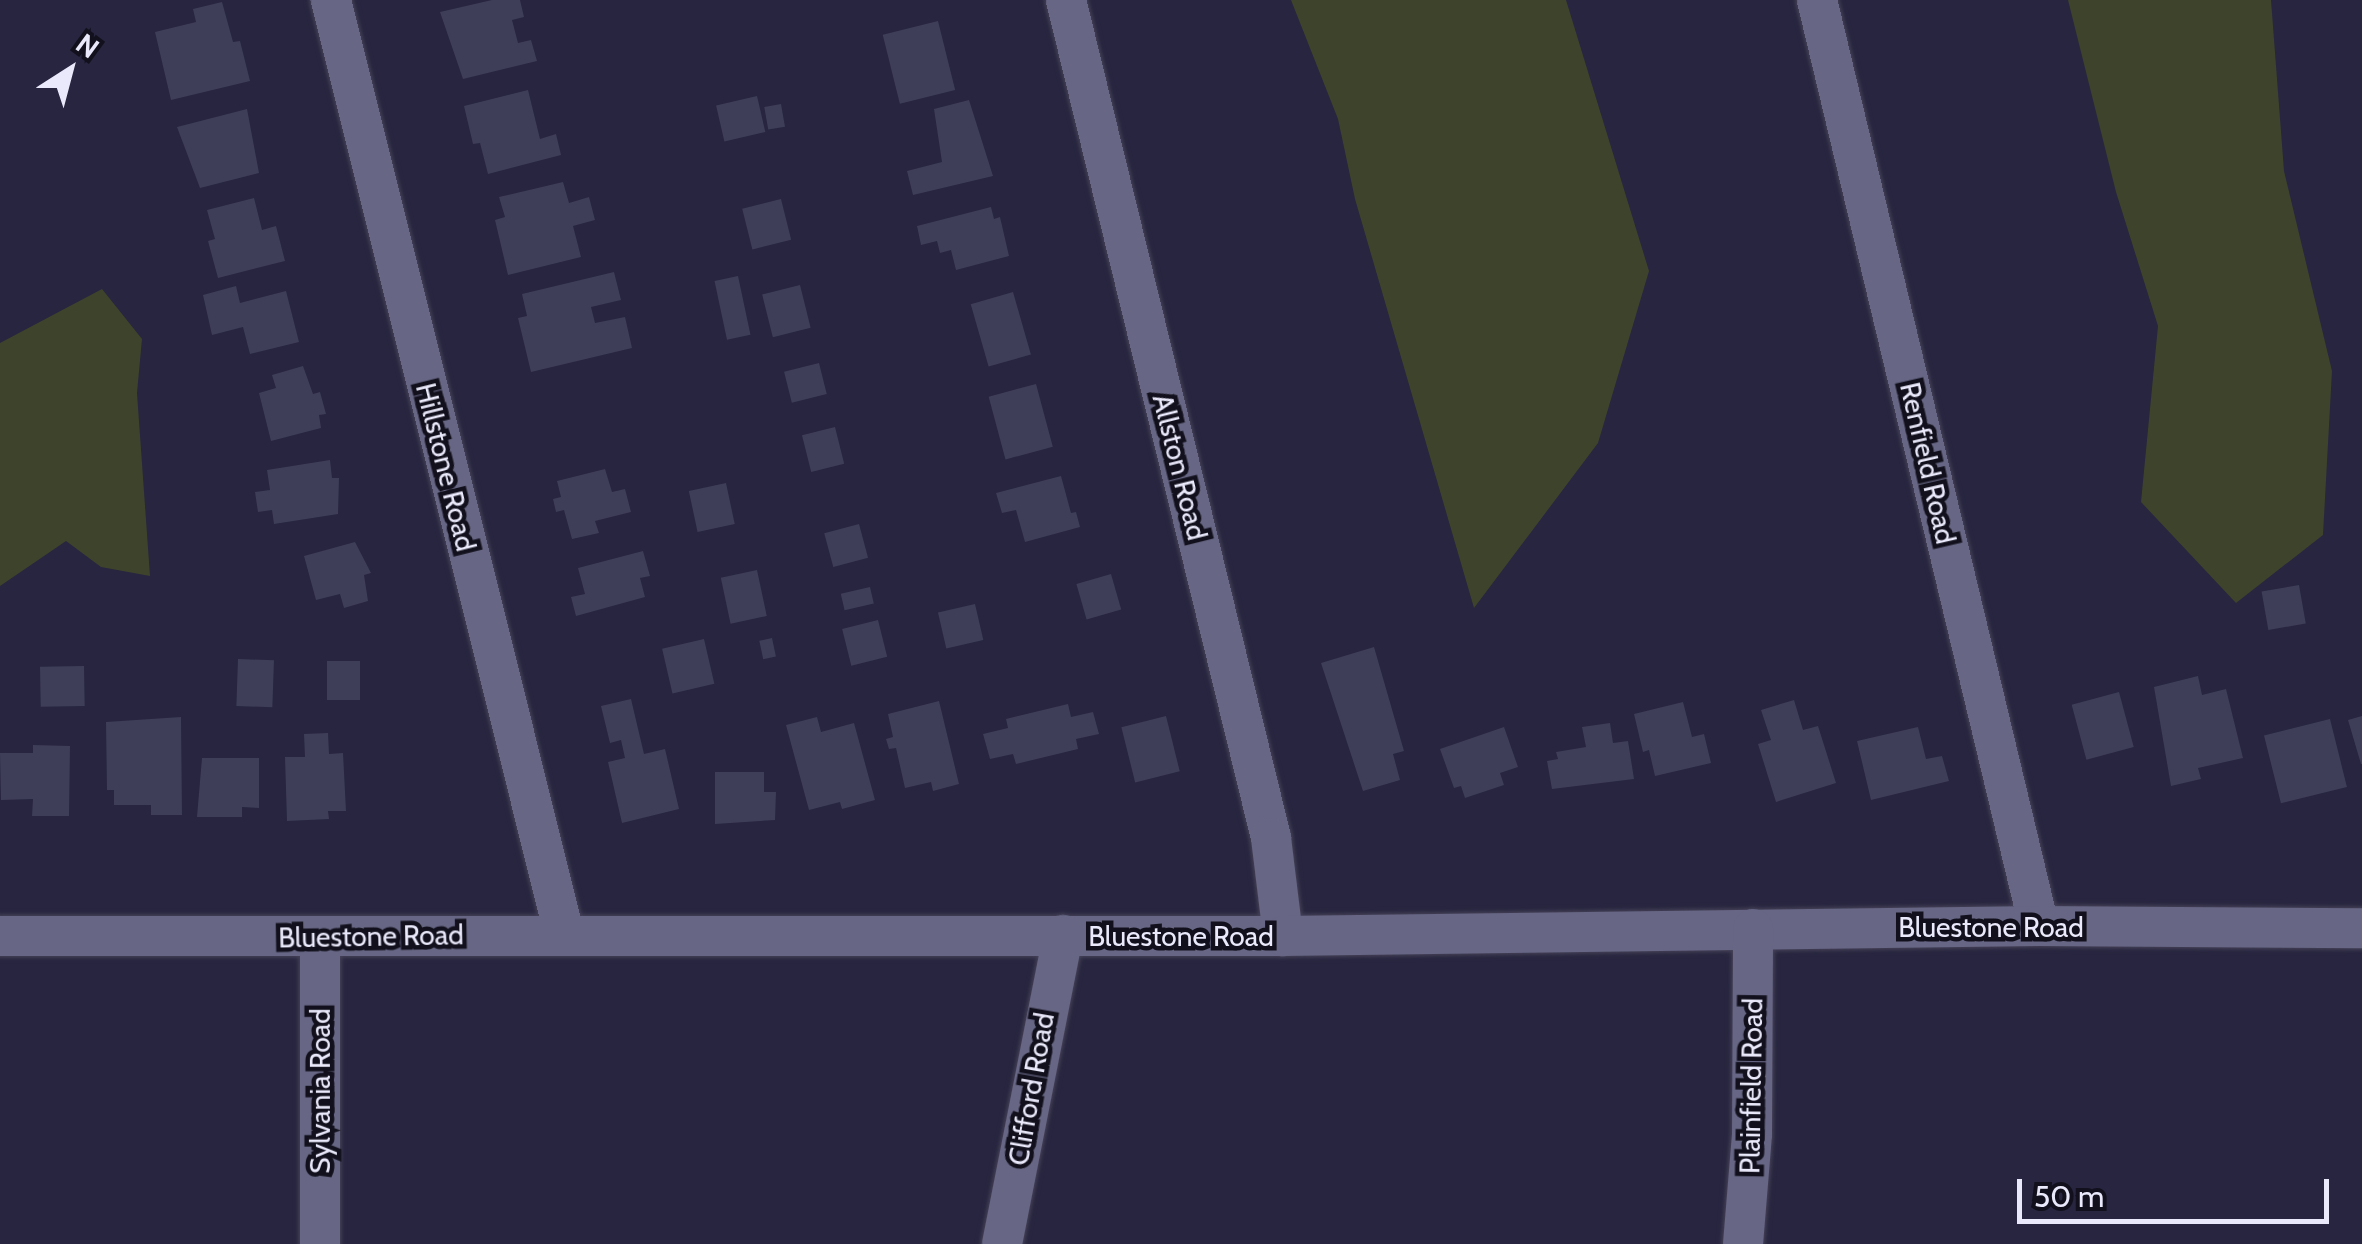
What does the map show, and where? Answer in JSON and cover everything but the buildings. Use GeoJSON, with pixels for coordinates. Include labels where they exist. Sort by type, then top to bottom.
{"type":"FeatureCollection","features":[{"type":"Feature","properties":{"kind":"street","name":"Hillstone Road"},"geometry":{"type":"LineString","coordinates":[[331,0],[564,933]]}},
{"type":"Feature","properties":{"kind":"street","name":"Allston Road"},"geometry":{"type":"LineString","coordinates":[[1066,0],[1271,838],[1283,936]]}},
{"type":"Feature","properties":{"kind":"street","name":"Renfield Road"},"geometry":{"type":"LineString","coordinates":[[1817,0],[2039,926]]}},
{"type":"Feature","properties":{"kind":"street","name":"Bluestone Road"},"geometry":{"type":"LineString","coordinates":[[0,936],[1283,936],[1753,928],[2362,928]]}},
{"type":"Feature","properties":{"kind":"street","name":"Plainfield Road"},"geometry":{"type":"LineString","coordinates":[[1743,1244],[1752,1134],[1753,928]]}},
{"type":"Feature","properties":{"kind":"street","name":"Clifford Road"},"geometry":{"type":"LineString","coordinates":[[1002,1244],[1063,936]]}},
{"type":"Feature","properties":{"kind":"street","name":"Sylvania Road"},"geometry":{"type":"LineString","coordinates":[[320,937],[320,1244]]}},
{"type":"Feature","properties":{"kind":"green space"},"geometry":{"type":"Polygon","coordinates":[[[1291,0],[1566,0],[1649,271],[1598,443],[1474,608],[1355,199],[1338,119],[1291,0]]]}},
{"type":"Feature","properties":{"kind":"green space"},"geometry":{"type":"Polygon","coordinates":[[[2068,0],[2271,0],[2284,171],[2332,371],[2323,535],[2236,603],[2141,502],[2158,326],[2116,192],[2068,0]]]}},
{"type":"Feature","properties":{"kind":"green space"},"geometry":{"type":"Polygon","coordinates":[[[102,289],[142,339],[137,393],[150,576],[101,567],[66,541],[0,586],[0,343],[102,289]]]}}]}
